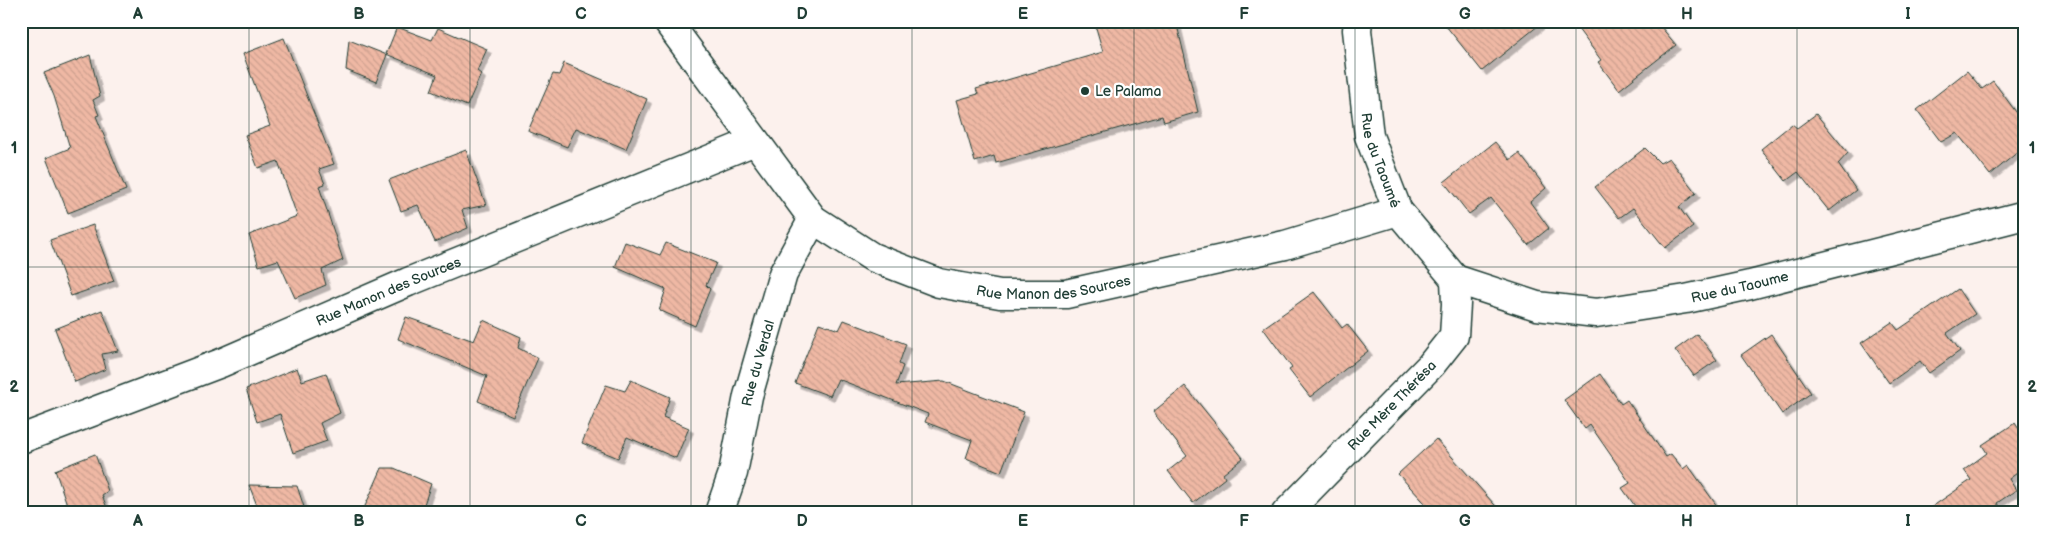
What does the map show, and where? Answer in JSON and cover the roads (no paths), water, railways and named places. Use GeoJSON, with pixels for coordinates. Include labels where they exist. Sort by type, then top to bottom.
{"type":"FeatureCollection","features":[{"type":"Feature","properties":{"kind":"street","name":"Rue Manon des Sources"},"geometry":{"type":"LineString","coordinates":[[667,21],[813,219],[872,256],[939,283],[1000,294],[1066,294],[1285,245],[1398,211]]}},
{"type":"Feature","properties":{"kind":"street","name":"Rue du Taoumé"},"geometry":{"type":"LineString","coordinates":[[1358,21],[1357,30],[1369,136],[1398,211],[1455,279]]}},
{"type":"Feature","properties":{"kind":"street","name":"Rue Manon des Sources"},"geometry":{"type":"LineString","coordinates":[[21,440],[221,363],[408,282],[755,141]]}},
{"type":"Feature","properties":{"kind":"street","name":"Rue du Taoume"},"geometry":{"type":"LineString","coordinates":[[1455,279],[1537,306],[1596,313],[1686,299],[1750,285],[2025,215]]}},
{"type":"Feature","properties":{"kind":"street","name":"Rue du Verdal"},"geometry":{"type":"LineString","coordinates":[[719,513],[733,472],[748,396],[783,274],[813,219]]}},
{"type":"Feature","properties":{"kind":"street","name":"Rue Mère Thérésa"},"geometry":{"type":"LineString","coordinates":[[1286,513],[1431,365],[1454,336],[1455,279]]}},
{"type":"Feature","properties":{"kind":"place","name":"Le Palama"},"geometry":{"type":"Point","coordinates":[1085,91]}}]}
